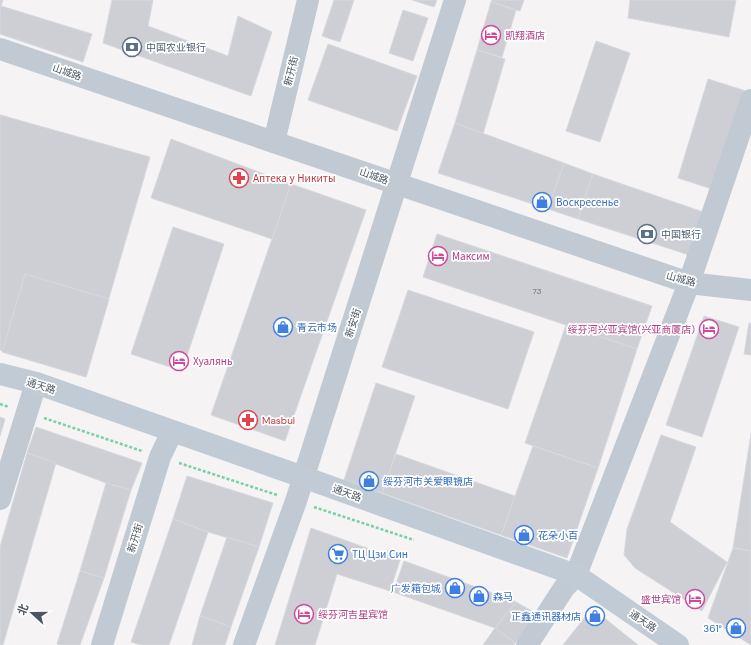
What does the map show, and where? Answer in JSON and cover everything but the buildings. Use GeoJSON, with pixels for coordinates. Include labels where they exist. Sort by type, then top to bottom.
{"type":"FeatureCollection","features":[{"type":"Feature","properties":{"kind":"main road","name":"通天路"},"geometry":{"type":"LineString","coordinates":[[0,374],[36,383],[576,575],[678,645]]}},
{"type":"Feature","properties":{"kind":"street","name":"新开街"},"geometry":{"type":"LineString","coordinates":[[274,142],[308,0]]}},
{"type":"Feature","properties":{"kind":"street","name":"新安街"},"geometry":{"type":"LineString","coordinates":[[244,645],[296,501],[456,0]]}},
{"type":"Feature","properties":{"kind":"street","name":"山城路"},"geometry":{"type":"LineString","coordinates":[[0,49],[689,283],[751,290]]}},
{"type":"Feature","properties":{"kind":"street"},"geometry":{"type":"LineString","coordinates":[[527,645],[564,588],[576,575],[689,283],[751,100]]}},
{"type":"Feature","properties":{"kind":"street"},"geometry":{"type":"LineString","coordinates":[[0,499],[36,383]]}},
{"type":"Feature","properties":{"kind":"street","name":"新开街"},"geometry":{"type":"LineString","coordinates":[[102,645],[160,456],[172,432]]}},
{"type":"Feature","properties":{"kind":"path"},"geometry":{"type":"LineString","coordinates":[[0,404],[415,540]]}},
{"type":"Feature","properties":{"kind":"place","name":"凯翔酒店"},"geometry":{"type":"Point","coordinates":[491,35]}},
{"type":"Feature","properties":{"kind":"place","name":"中国农业银行"},"geometry":{"type":"Point","coordinates":[132,47]}},
{"type":"Feature","properties":{"kind":"place","name":"Аптека у Никиты"},"geometry":{"type":"Point","coordinates":[239,178]}},
{"type":"Feature","properties":{"kind":"place","name":"Воскресенье"},"geometry":{"type":"Point","coordinates":[542,202]}},
{"type":"Feature","properties":{"kind":"place","name":"中国银行"},"geometry":{"type":"Point","coordinates":[647,234]}},
{"type":"Feature","properties":{"kind":"place","name":"Максим"},"geometry":{"type":"Point","coordinates":[438,256]}},
{"type":"Feature","properties":{"kind":"place","name":"青云市场"},"geometry":{"type":"Point","coordinates":[283,327]}},
{"type":"Feature","properties":{"kind":"place","name":"绥芬河兴亚宾馆(兴亚商厦店)"},"geometry":{"type":"Point","coordinates":[709,329]}},
{"type":"Feature","properties":{"kind":"place","name":"Хуалянь"},"geometry":{"type":"Point","coordinates":[179,361]}},
{"type":"Feature","properties":{"kind":"place","name":"Masbul"},"geometry":{"type":"Point","coordinates":[248,420]}},
{"type":"Feature","properties":{"kind":"place","name":"绥芬河市关爱眼镜店"},"geometry":{"type":"Point","coordinates":[369,481]}},
{"type":"Feature","properties":{"kind":"place","name":"花朵小百"},"geometry":{"type":"Point","coordinates":[524,535]}},
{"type":"Feature","properties":{"kind":"place","name":"ТЦ Цзи Син"},"geometry":{"type":"Point","coordinates":[338,554]}},
{"type":"Feature","properties":{"kind":"place","name":"广发箱包城"},"geometry":{"type":"Point","coordinates":[455,588]}},
{"type":"Feature","properties":{"kind":"place","name":"森马"},"geometry":{"type":"Point","coordinates":[479,596]}},
{"type":"Feature","properties":{"kind":"place","name":"盛世宾馆"},"geometry":{"type":"Point","coordinates":[695,599]}},
{"type":"Feature","properties":{"kind":"place","name":"绥芬河吉星宾馆"},"geometry":{"type":"Point","coordinates":[304,614]}},
{"type":"Feature","properties":{"kind":"place","name":"正鑫通讯器材店"},"geometry":{"type":"Point","coordinates":[595,616]}},
{"type":"Feature","properties":{"kind":"place","name":"361°"},"geometry":{"type":"Point","coordinates":[736,628]}}]}
